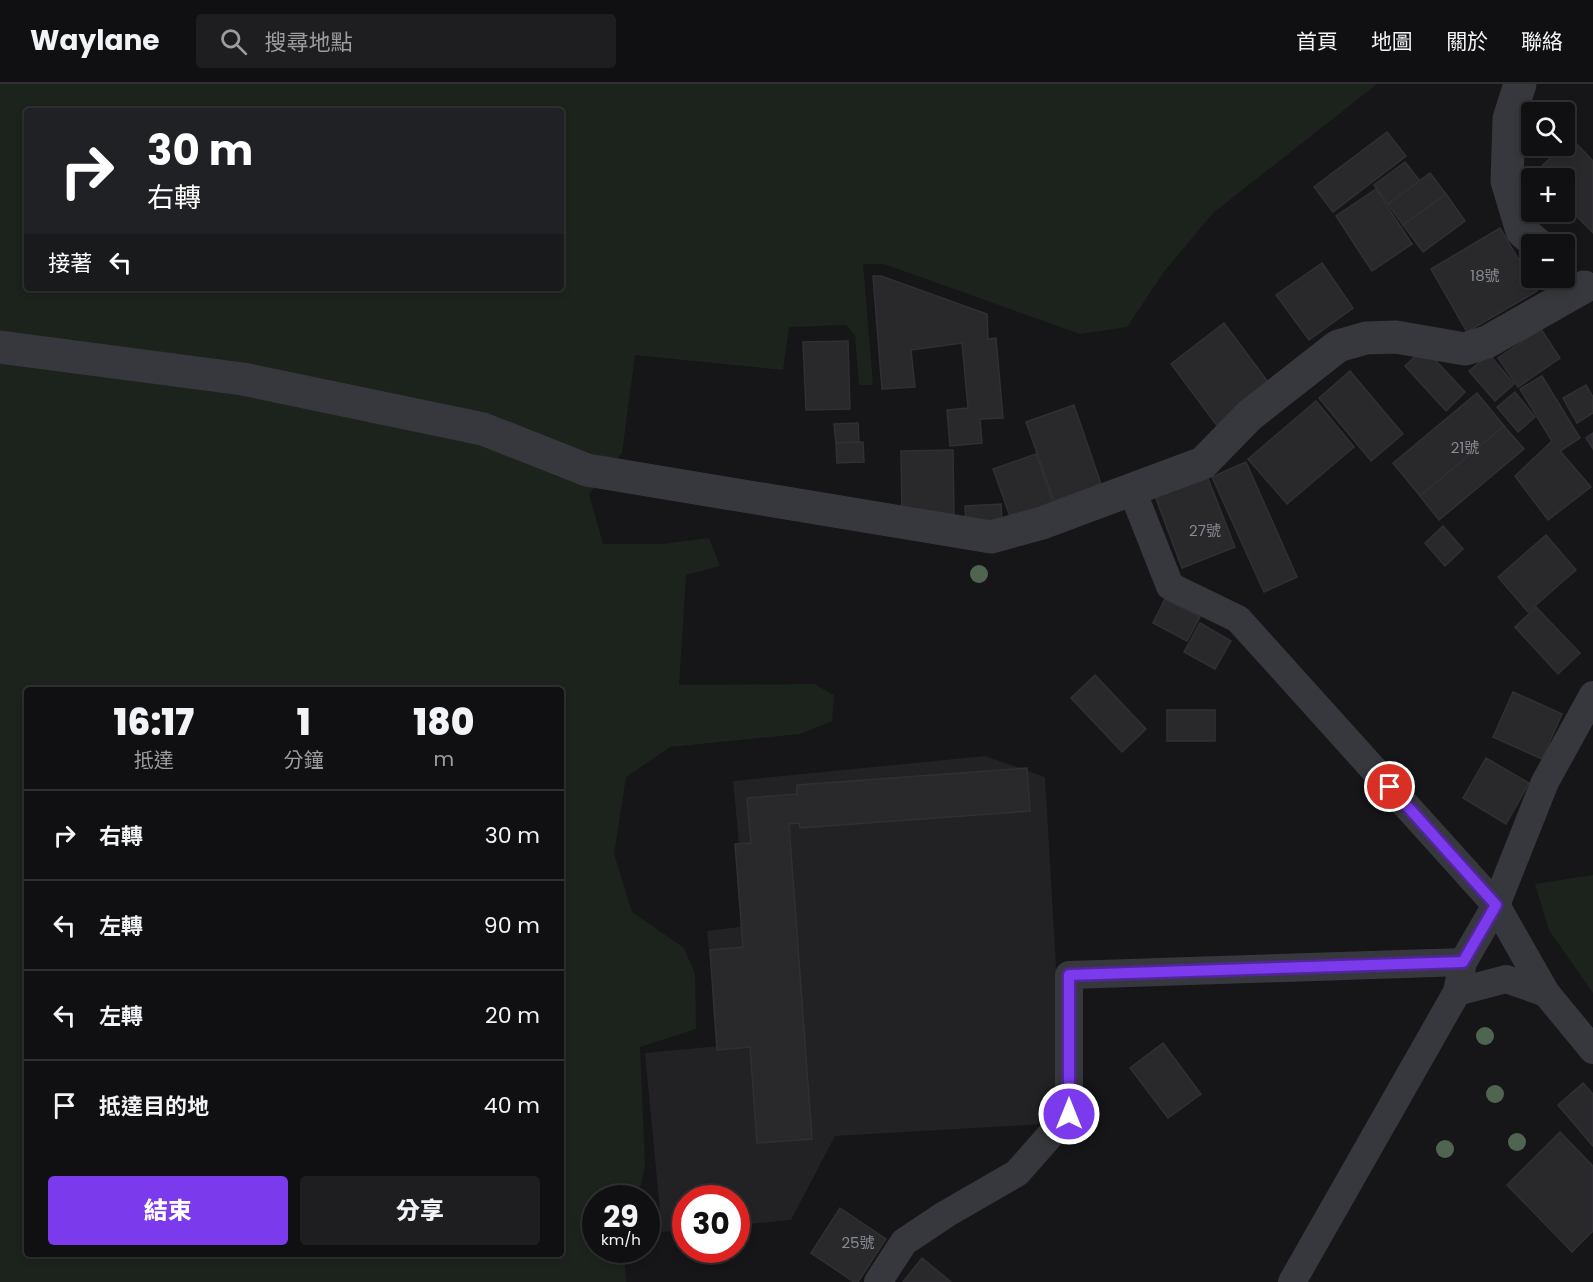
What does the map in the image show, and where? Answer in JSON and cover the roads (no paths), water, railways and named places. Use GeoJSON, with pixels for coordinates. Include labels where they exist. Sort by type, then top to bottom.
{"type":"FeatureCollection","features":[{"type":"Feature","properties":{"kind":"street"},"geometry":{"type":"LineString","coordinates":[[1520,84],[1509,119],[1507,181],[1522,231],[1525,234]]}},
{"type":"Feature","properties":{"kind":"street"},"geometry":{"type":"LineString","coordinates":[[0,347],[243,379],[483,429],[587,470],[990,537],[1042,523],[1203,463],[1250,415],[1338,346],[1366,338],[1396,337],[1465,349],[1487,342],[1580,283]]}},
{"type":"Feature","properties":{"kind":"street"},"geometry":{"type":"LineString","coordinates":[[1132,490],[1170,586],[1238,619],[1496,905],[1546,993],[1593,1050]]}},
{"type":"Feature","properties":{"kind":"street"},"geometry":{"type":"LineString","coordinates":[[1292,1282],[1457,992],[1463,962],[1496,905],[1545,782],[1593,695]]}},
{"type":"Feature","properties":{"kind":"street"},"geometry":{"type":"LineString","coordinates":[[878,1282],[904,1242],[946,1214],[1017,1173],[1069,1114],[1069,975],[1463,962]]}},
{"type":"Feature","properties":{"kind":"street"},"geometry":{"type":"LineString","coordinates":[[1457,992],[1506,979],[1546,993]]}}]}
